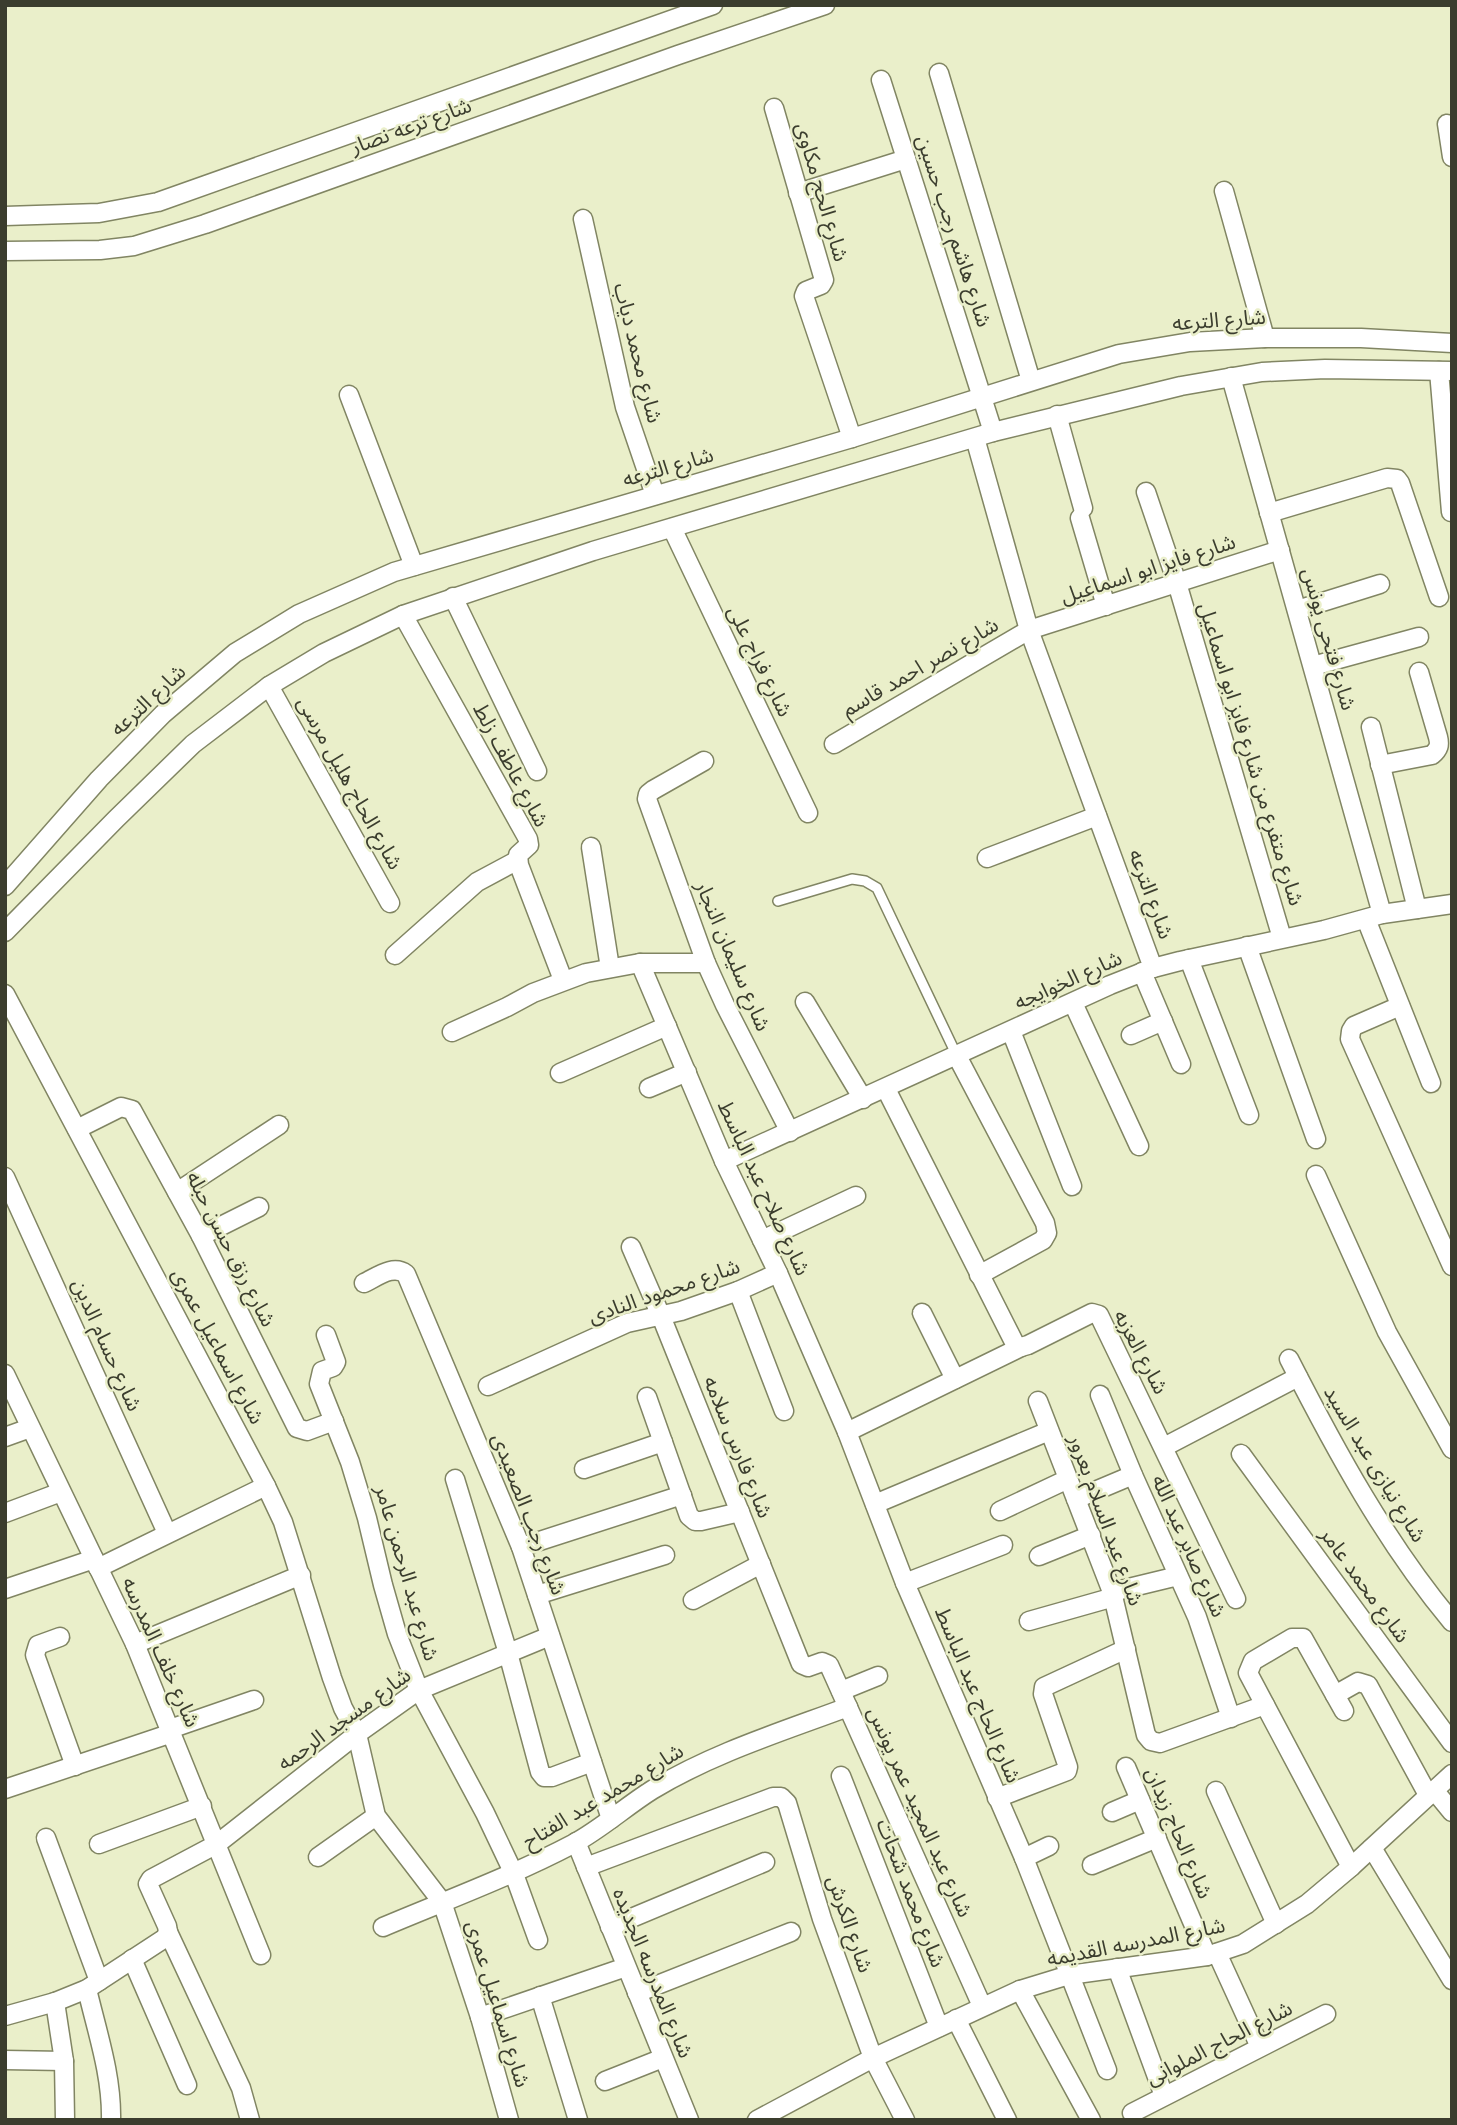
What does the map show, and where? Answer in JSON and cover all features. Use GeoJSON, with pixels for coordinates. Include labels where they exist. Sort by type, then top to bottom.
{"type":"FeatureCollection","features":[{"type":"Feature","properties":{"kind":"street","name":"شارع ترعه نصار"},"geometry":{"type":"LineString","coordinates":[[5,216],[99,213],[158,202],[713,5]]}},
{"type":"Feature","properties":{"kind":"street","name":"شارع ترعه نصار"},"geometry":{"type":"LineString","coordinates":[[5,251],[100,250],[146,242],[205,224],[825,5]]}},
{"type":"Feature","properties":{"kind":"street"},"geometry":{"type":"LineString","coordinates":[[939,74],[1031,381]]}},
{"type":"Feature","properties":{"kind":"street","name":"شارع هاشم رجب حسين"},"geometry":{"type":"LineString","coordinates":[[881,80],[993,432]]}},
{"type":"Feature","properties":{"kind":"street","name":"شارع الحج مكاوى"},"geometry":{"type":"LineString","coordinates":[[774,108],[824,280],[821,285],[806,291],[804,296],[852,438]]}},
{"type":"Feature","properties":{"kind":"street"},"geometry":{"type":"LineString","coordinates":[[1447,124],[1452,157]]}},
{"type":"Feature","properties":{"kind":"street"},"geometry":{"type":"LineString","coordinates":[[799,193],[906,159]]}},
{"type":"Feature","properties":{"kind":"street"},"geometry":{"type":"LineString","coordinates":[[1224,191],[1265,338]]}},
{"type":"Feature","properties":{"kind":"street","name":"شارع محمد دياب"},"geometry":{"type":"LineString","coordinates":[[583,219],[625,407],[655,495]]}},
{"type":"Feature","properties":{"kind":"street","name":"شارع الترعه"},"geometry":{"type":"LineString","coordinates":[[5,886],[99,779],[163,714],[235,653],[299,614],[394,572],[852,438],[983,395],[1119,355],[1190,342],[1265,338],[1361,338],[1452,343]]}},
{"type":"Feature","properties":{"kind":"street"},"geometry":{"type":"LineString","coordinates":[[5,933],[193,744],[270,685],[324,653],[402,615],[453,597],[993,432],[1181,386],[1262,372],[1325,369],[1446,371],[1451,512]]}},
{"type":"Feature","properties":{"kind":"street","name":"شارع فتحى يونس"},"geometry":{"type":"LineString","coordinates":[[1231,377],[1313,666],[1374,917],[1400,1006],[1431,1083]]}},
{"type":"Feature","properties":{"kind":"street"},"geometry":{"type":"LineString","coordinates":[[348,395],[414,566]]}},
{"type":"Feature","properties":{"kind":"street"},"geometry":{"type":"LineString","coordinates":[[1057,415],[1106,606]]}},
{"type":"Feature","properties":{"kind":"street","name":"شارع الترعه"},"geometry":{"type":"LineString","coordinates":[[975,438],[1029,630],[1097,816],[1163,1021],[1181,1064]]}},
{"type":"Feature","properties":{"kind":"street"},"geometry":{"type":"LineString","coordinates":[[1269,513],[1387,478],[1396,479],[1400,483],[1439,597]]}},
{"type":"Feature","properties":{"kind":"street","name":"شارع متفرع من شارع فايز ابو اسماعيل"},"geometry":{"type":"LineString","coordinates":[[1146,492],[1177,583],[1282,938]]}},
{"type":"Feature","properties":{"kind":"street","name":"شارع فراج على"},"geometry":{"type":"LineString","coordinates":[[672,528],[808,813]]}},
{"type":"Feature","properties":{"kind":"street","name":"شارع فايز ابو اسماعيل"},"geometry":{"type":"LineString","coordinates":[[1029,630],[1280,550]]}},
{"type":"Feature","properties":{"kind":"street"},"geometry":{"type":"LineString","coordinates":[[1297,610],[1380,584]]}},
{"type":"Feature","properties":{"kind":"street"},"geometry":{"type":"LineString","coordinates":[[453,597],[537,771]]}},
{"type":"Feature","properties":{"kind":"street","name":"شارع عاطف زلط"},"geometry":{"type":"LineString","coordinates":[[402,615],[528,839],[528,845],[517,860]]}},
{"type":"Feature","properties":{"kind":"street","name":"شارع نصر احمد قاسم"},"geometry":{"type":"LineString","coordinates":[[834,744],[1029,630]]}},
{"type":"Feature","properties":{"kind":"street"},"geometry":{"type":"LineString","coordinates":[[1313,666],[1419,637]]}},
{"type":"Feature","properties":{"kind":"street"},"geometry":{"type":"LineString","coordinates":[[1380,765],[1432,755],[1440,744],[1419,671]]}},
{"type":"Feature","properties":{"kind":"street","name":"شارع الحاج هليل مرسى"},"geometry":{"type":"LineString","coordinates":[[270,685],[390,903]]}},
{"type":"Feature","properties":{"kind":"street"},"geometry":{"type":"LineString","coordinates":[[1371,727],[1417,909]]}},
{"type":"Feature","properties":{"kind":"street","name":"شارع سليمان النجار"},"geometry":{"type":"LineString","coordinates":[[704,761],[648,794],[649,806],[724,1005],[790,1132]]}},
{"type":"Feature","properties":{"kind":"street"},"geometry":{"type":"LineString","coordinates":[[987,858],[1097,816]]}},
{"type":"Feature","properties":{"kind":"street"},"geometry":{"type":"LineString","coordinates":[[591,847],[610,968]]}},
{"type":"Feature","properties":{"kind":"street"},"geometry":{"type":"LineString","coordinates":[[395,955],[477,882],[517,860],[563,980]]}},
{"type":"Feature","properties":{"kind":"street","name":"شارع الخوايجه"},"geometry":{"type":"LineString","coordinates":[[724,1161],[1148,970],[1189,958],[1374,917],[1452,905]]}},
{"type":"Feature","properties":{"kind":"street"},"geometry":{"type":"LineString","coordinates":[[1247,946],[1316,1139]]}},
{"type":"Feature","properties":{"kind":"street"},"geometry":{"type":"LineString","coordinates":[[1189,958],[1249,1115]]}},
{"type":"Feature","properties":{"kind":"street"},"geometry":{"type":"LineString","coordinates":[[452,1032],[563,980],[640,963],[706,963]]}},
{"type":"Feature","properties":{"kind":"street","name":"شارع صلاح عبد الباسط"},"geometry":{"type":"LineString","coordinates":[[640,963],[724,1161],[778,1273],[847,1432]]}},
{"type":"Feature","properties":{"kind":"street","name":"شارع اسماعيل عمرى"},"geometry":{"type":"LineString","coordinates":[[5,994],[267,1486],[301,1575],[332,1678],[343,1708],[357,1734]]}},
{"type":"Feature","properties":{"kind":"street"},"geometry":{"type":"LineString","coordinates":[[805,1002],[863,1099]]}},
{"type":"Feature","properties":{"kind":"street"},"geometry":{"type":"LineString","coordinates":[[1073,1003],[1139,1146]]}},
{"type":"Feature","properties":{"kind":"street"},"geometry":{"type":"LineString","coordinates":[[1400,1006],[1354,1026],[1350,1039],[1452,1266]]}},
{"type":"Feature","properties":{"kind":"street"},"geometry":{"type":"LineString","coordinates":[[1131,1035],[1163,1021]]}},
{"type":"Feature","properties":{"kind":"street"},"geometry":{"type":"LineString","coordinates":[[561,1073],[667,1026]]}},
{"type":"Feature","properties":{"kind":"street"},"geometry":{"type":"LineString","coordinates":[[1011,1031],[1072,1186]]}},
{"type":"Feature","properties":{"kind":"street"},"geometry":{"type":"LineString","coordinates":[[957,1056],[1045,1223],[1047,1233],[1043,1240],[979,1275]]}},
{"type":"Feature","properties":{"kind":"street"},"geometry":{"type":"LineString","coordinates":[[649,1088],[687,1072]]}},
{"type":"Feature","properties":{"kind":"street"},"geometry":{"type":"LineString","coordinates":[[886,1089],[1011,1339],[1021,1347]]}},
{"type":"Feature","properties":{"kind":"street","name":"شارع رزق حسن حبله"},"geometry":{"type":"LineString","coordinates":[[77,1129],[121,1107],[132,1110],[201,1236],[297,1428],[307,1431],[334,1421]]}},
{"type":"Feature","properties":{"kind":"street"},"geometry":{"type":"LineString","coordinates":[[177,1192],[279,1125]]}},
{"type":"Feature","properties":{"kind":"street"},"geometry":{"type":"LineString","coordinates":[[1316,1175],[1387,1332],[1452,1449]]}},
{"type":"Feature","properties":{"kind":"street","name":"شارع حسام الدين"},"geometry":{"type":"LineString","coordinates":[[5,1177],[167,1533]]}},
{"type":"Feature","properties":{"kind":"street"},"geometry":{"type":"LineString","coordinates":[[762,1240],[856,1196]]}},
{"type":"Feature","properties":{"kind":"street"},"geometry":{"type":"LineString","coordinates":[[201,1236],[259,1207]]}},
{"type":"Feature","properties":{"kind":"street","name":"شارع فارس سلامه"},"geometry":{"type":"LineString","coordinates":[[631,1247],[661,1315],[801,1664]]}},
{"type":"Feature","properties":{"kind":"street","name":"شارع رجب الصعيدى"},"geometry":{"type":"LineString","coordinates":[[364,1283],[393,1269],[400,1269],[406,1274],[521,1548],[611,1819]]}},
{"type":"Feature","properties":{"kind":"street","name":"شارع محمود النادى"},"geometry":{"type":"LineString","coordinates":[[488,1386],[627,1323],[738,1291],[778,1273]]}},
{"type":"Feature","properties":{"kind":"street"},"geometry":{"type":"LineString","coordinates":[[738,1291],[785,1411]]}},
{"type":"Feature","properties":{"kind":"street"},"geometry":{"type":"LineString","coordinates":[[922,1313],[955,1379]]}},
{"type":"Feature","properties":{"kind":"street","name":"شارع العزبه"},"geometry":{"type":"LineString","coordinates":[[1021,1347],[1092,1313],[1099,1315],[1236,1599]]}},
{"type":"Feature","properties":{"kind":"street","name":"شارع عبد الرحمن عامر"},"geometry":{"type":"LineString","coordinates":[[326,1335],[337,1362],[333,1367],[322,1371],[318,1384],[350,1462],[368,1518],[397,1634],[419,1690],[485,1813],[514,1874],[538,1940]]}},
{"type":"Feature","properties":{"kind":"street"},"geometry":{"type":"LineString","coordinates":[[847,1432],[1021,1347]]}},
{"type":"Feature","properties":{"kind":"street","name":"شارع نيازى عبد السيد"},"geometry":{"type":"LineString","coordinates":[[1289,1359],[1348,1469],[1380,1521],[1408,1565],[1452,1622]]}},
{"type":"Feature","properties":{"kind":"street","name":"شارع خلف المدرسه"},"geometry":{"type":"LineString","coordinates":[[5,1374],[135,1644],[261,1955]]}},
{"type":"Feature","properties":{"kind":"street"},"geometry":{"type":"LineString","coordinates":[[1164,1447],[1298,1377]]}},
{"type":"Feature","properties":{"kind":"street","name":"شارع صابر عبد الله"},"geometry":{"type":"LineString","coordinates":[[1100,1395],[1197,1617],[1231,1718]]}},
{"type":"Feature","properties":{"kind":"street"},"geometry":{"type":"LineString","coordinates":[[647,1397],[689,1516],[695,1521],[740,1512]]}},
{"type":"Feature","properties":{"kind":"street","name":"شارع عبد السلام بعرور"},"geometry":{"type":"LineString","coordinates":[[1038,1401],[1113,1594],[1146,1735],[1151,1741],[1160,1743],[1265,1705]]}},
{"type":"Feature","properties":{"kind":"street"},"geometry":{"type":"LineString","coordinates":[[5,1437],[30,1428]]}},
{"type":"Feature","properties":{"kind":"street"},"geometry":{"type":"LineString","coordinates":[[875,1504],[1049,1431]]}},
{"type":"Feature","properties":{"kind":"street","name":"شارع الحاج عبد الباسط"},"geometry":{"type":"LineString","coordinates":[[847,1432],[905,1583],[1024,1858],[1107,2070]]}},
{"type":"Feature","properties":{"kind":"street"},"geometry":{"type":"LineString","coordinates":[[584,1468],[663,1442]]}},
{"type":"Feature","properties":{"kind":"street","name":"شارع محمد عامر"},"geometry":{"type":"LineString","coordinates":[[1241,1454],[1452,1743]]}},
{"type":"Feature","properties":{"kind":"street"},"geometry":{"type":"LineString","coordinates":[[1076,1499],[1133,1475]]}},
{"type":"Feature","properties":{"kind":"street"},"geometry":{"type":"LineString","coordinates":[[455,1479],[508,1653],[540,1772],[544,1777],[552,1777],[592,1762]]}},
{"type":"Feature","properties":{"kind":"street"},"geometry":{"type":"LineString","coordinates":[[1000,1511],[1068,1479]]}},
{"type":"Feature","properties":{"kind":"street"},"geometry":{"type":"LineString","coordinates":[[5,1589],[96,1564],[267,1486]]}},
{"type":"Feature","properties":{"kind":"street"},"geometry":{"type":"LineString","coordinates":[[5,1514],[61,1492]]}},
{"type":"Feature","properties":{"kind":"street"},"geometry":{"type":"LineString","coordinates":[[521,1548],[682,1495]]}},
{"type":"Feature","properties":{"kind":"street"},"geometry":{"type":"LineString","coordinates":[[1039,1556],[1091,1535]]}},
{"type":"Feature","properties":{"kind":"street"},"geometry":{"type":"LineString","coordinates":[[905,1583],[1003,1545]]}},
{"type":"Feature","properties":{"kind":"street"},"geometry":{"type":"LineString","coordinates":[[537,1595],[665,1555]]}},
{"type":"Feature","properties":{"kind":"street"},"geometry":{"type":"LineString","coordinates":[[693,1600],[761,1564]]}},
{"type":"Feature","properties":{"kind":"street"},"geometry":{"type":"LineString","coordinates":[[135,1644],[301,1575]]}},
{"type":"Feature","properties":{"kind":"street"},"geometry":{"type":"LineString","coordinates":[[1030,1621],[1178,1576]]}},
{"type":"Feature","properties":{"kind":"street"},"geometry":{"type":"LineString","coordinates":[[60,1636],[38,1645],[35,1655],[75,1766]]}},
{"type":"Feature","properties":{"kind":"street","name":"شارع مسجد الرحمه"},"geometry":{"type":"LineString","coordinates":[[168,1932],[148,1884],[151,1878],[217,1844],[357,1734],[419,1690],[550,1636]]}},
{"type":"Feature","properties":{"kind":"street"},"geometry":{"type":"LineString","coordinates":[[1351,1867],[1248,1673],[1253,1661],[1298,1637],[1306,1642],[1339,1703],[1358,1682],[1368,1685],[1431,1793],[1452,1812]]}},
{"type":"Feature","properties":{"kind":"street"},"geometry":{"type":"LineString","coordinates":[[997,1798],[1064,1774],[1068,1767],[1042,1690],[1046,1684],[1126,1648]]}},
{"type":"Feature","properties":{"kind":"street","name":"شارع عبد المجيد عمر يونس"},"geometry":{"type":"LineString","coordinates":[[801,1664],[808,1667],[827,1662],[982,2006]]}},
{"type":"Feature","properties":{"kind":"street","name":"شارع محمد عبد الفتاح"},"geometry":{"type":"LineString","coordinates":[[383,1927],[514,1874],[576,1842],[652,1790],[704,1762],[844,1699],[878,1676]]}},
{"type":"Feature","properties":{"kind":"street"},"geometry":{"type":"LineString","coordinates":[[5,1789],[254,1700]]}},
{"type":"Feature","properties":{"kind":"street"},"geometry":{"type":"LineString","coordinates":[[357,1734],[376,1816],[442,1902]]}},
{"type":"Feature","properties":{"kind":"street","name":"شارع الحاج زيدان"},"geometry":{"type":"LineString","coordinates":[[1126,1767],[1212,1955],[1260,2047]]}},
{"type":"Feature","properties":{"kind":"street","name":"شارع المدرسه القديمه"},"geometry":{"type":"LineString","coordinates":[[757,2120],[873,2058],[1020,1990],[1069,1975],[1212,1955],[1242,1944],[1307,1904],[1452,1774]]}},
{"type":"Feature","properties":{"kind":"street","name":"شارع محمد شحات"},"geometry":{"type":"LineString","coordinates":[[841,1776],[939,2027]]}},
{"type":"Feature","properties":{"kind":"street"},"geometry":{"type":"LineString","coordinates":[[1216,1791],[1276,1924]]}},
{"type":"Feature","properties":{"kind":"street","name":"شارع الكرش"},"geometry":{"type":"LineString","coordinates":[[586,1867],[773,1797],[780,1797],[787,1803],[822,1919],[873,2058],[905,2120]]}},
{"type":"Feature","properties":{"kind":"street"},"geometry":{"type":"LineString","coordinates":[[1112,1812],[1140,1800]]}},
{"type":"Feature","properties":{"kind":"street"},"geometry":{"type":"LineString","coordinates":[[99,1844],[202,1807]]}},
{"type":"Feature","properties":{"kind":"street"},"geometry":{"type":"LineString","coordinates":[[318,1857],[376,1816]]}},
{"type":"Feature","properties":{"kind":"street"},"geometry":{"type":"LineString","coordinates":[[46,1838],[93,1985],[111,2096],[111,2120]]}},
{"type":"Feature","properties":{"kind":"street"},"geometry":{"type":"LineString","coordinates":[[1092,1865],[1157,1838]]}},
{"type":"Feature","properties":{"kind":"street","name":"شارع المدرسه الجديده"},"geometry":{"type":"LineString","coordinates":[[576,1842],[689,2120]]}},
{"type":"Feature","properties":{"kind":"street"},"geometry":{"type":"LineString","coordinates":[[1024,1858],[1049,1846]]}},
{"type":"Feature","properties":{"kind":"street"},"geometry":{"type":"LineString","coordinates":[[1372,1848],[1452,1980]]}},
{"type":"Feature","properties":{"kind":"street"},"geometry":{"type":"LineString","coordinates":[[610,1927],[765,1862]]}},
{"type":"Feature","properties":{"kind":"street","name":"شارع اسماعيل عمرى"},"geometry":{"type":"LineString","coordinates":[[442,1902],[480,2017],[509,2120]]}},
{"type":"Feature","properties":{"kind":"street"},"geometry":{"type":"LineString","coordinates":[[5,2016],[55,2002],[93,1985],[165,1938],[168,1932]]}},
{"type":"Feature","properties":{"kind":"street"},"geometry":{"type":"LineString","coordinates":[[168,1932],[241,2088],[250,2120]]}},
{"type":"Feature","properties":{"kind":"street"},"geometry":{"type":"LineString","coordinates":[[637,1993],[791,1932]]}},
{"type":"Feature","properties":{"kind":"street"},"geometry":{"type":"LineString","coordinates":[[132,1959],[187,2085]]}},
{"type":"Feature","properties":{"kind":"street"},"geometry":{"type":"LineString","coordinates":[[480,2017],[626,1967]]}},
{"type":"Feature","properties":{"kind":"street"},"geometry":{"type":"LineString","coordinates":[[1117,1968],[1164,2096]]}},
{"type":"Feature","properties":{"kind":"street"},"geometry":{"type":"LineString","coordinates":[[1020,1990],[1091,2120]]}},
{"type":"Feature","properties":{"kind":"street"},"geometry":{"type":"LineString","coordinates":[[540,1996],[578,2120]]}},
{"type":"Feature","properties":{"kind":"street"},"geometry":{"type":"LineString","coordinates":[[55,2002],[64,2061],[65,2120]]}},
{"type":"Feature","properties":{"kind":"street","name":"شارع الحاج الملوانى"},"geometry":{"type":"LineString","coordinates":[[1132,2113],[1326,2014]]}},
{"type":"Feature","properties":{"kind":"street"},"geometry":{"type":"LineString","coordinates":[[956,2019],[1007,2120]]}},
{"type":"Feature","properties":{"kind":"street"},"geometry":{"type":"LineString","coordinates":[[605,2081],[663,2058]]}},
{"type":"Feature","properties":{"kind":"street"},"geometry":{"type":"LineString","coordinates":[[5,2060],[64,2061]]}},
{"type":"Feature","properties":{"kind":"lane"},"geometry":{"type":"LineString","coordinates":[[778,901],[852,879],[865,881],[877,888],[957,1056]]}}]}
